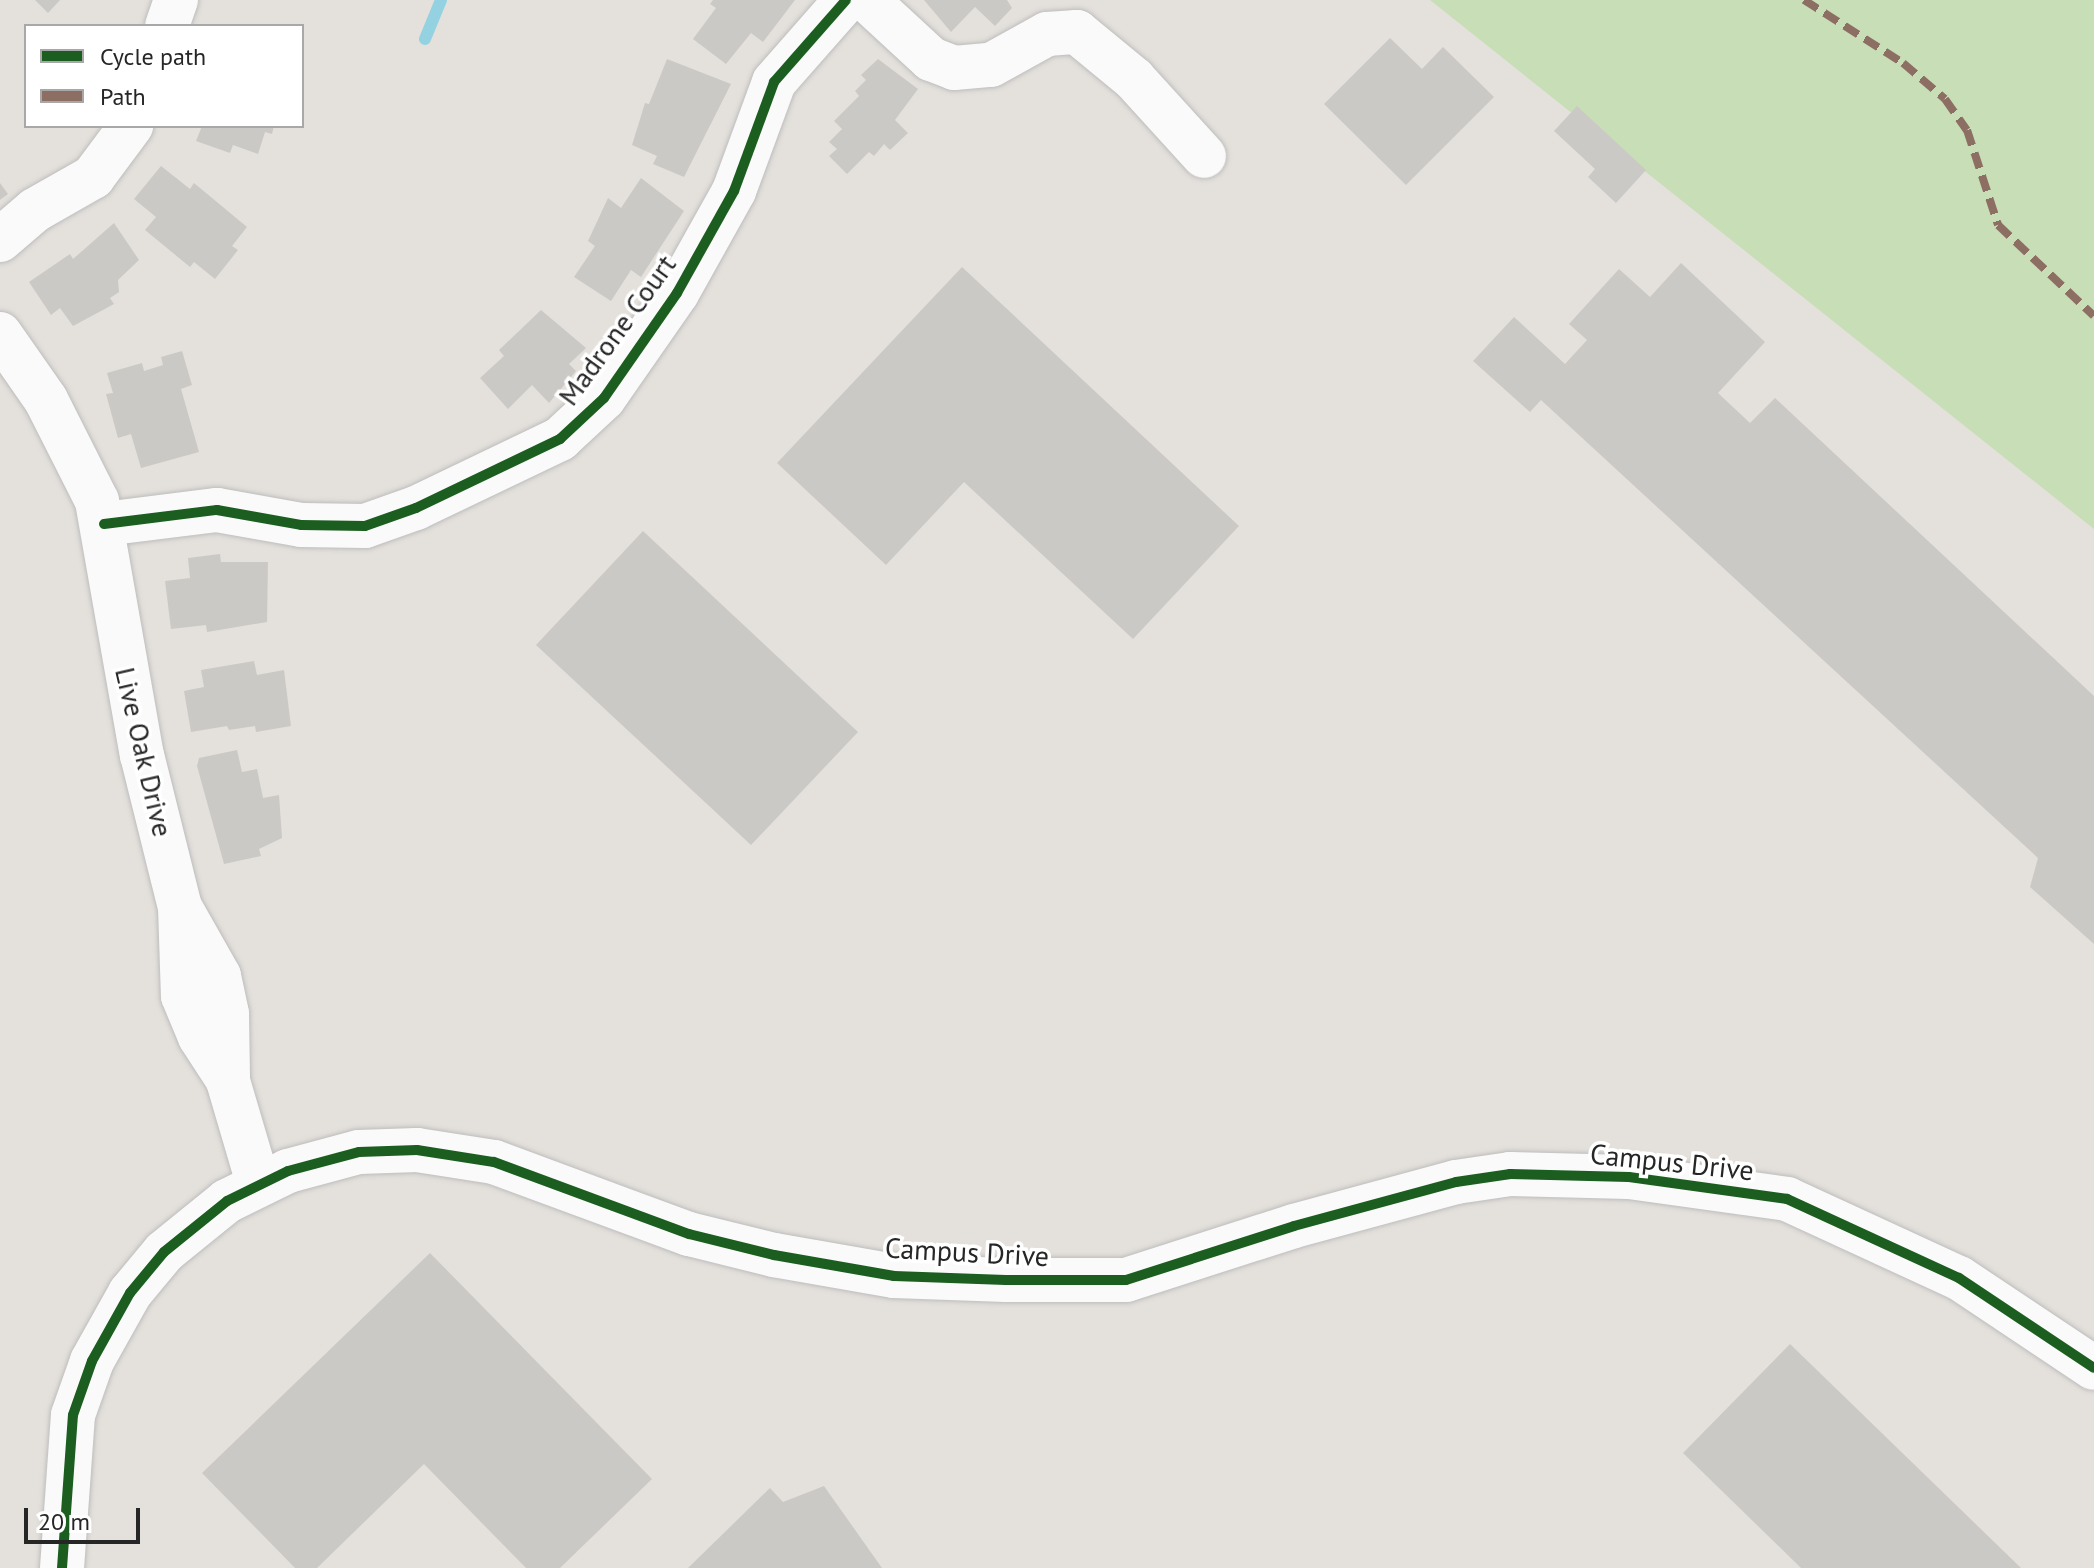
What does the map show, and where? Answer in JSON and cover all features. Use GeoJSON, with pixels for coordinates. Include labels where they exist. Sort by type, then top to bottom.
{"type":"FeatureCollection","features":[{"type":"Feature","properties":{"kind":"street"},"geometry":{"type":"LineString","coordinates":[[168,24],[176,0]]}},
{"type":"Feature","properties":{"kind":"street","name":"Madrone Court"},"geometry":{"type":"LineString","coordinates":[[104,524],[217,510],[301,525],[365,526],[388,520],[560,439],[604,398],[677,293],[734,191],[774,82],[846,0]]}},
{"type":"Feature","properties":{"kind":"street"},"geometry":{"type":"LineString","coordinates":[[867,0],[945,66],[991,65],[1047,34],[1069,30],[1087,37],[1134,79],[1204,156]]}},
{"type":"Feature","properties":{"kind":"street"},"geometry":{"type":"LineString","coordinates":[[0,240],[35,210],[93,177],[130,128]]}},
{"type":"Feature","properties":{"kind":"street","name":"Live Oak Drive"},"geometry":{"type":"LineString","coordinates":[[0,334],[73,448],[104,524],[129,694],[180,907],[183,996],[200,1037],[228,1081],[258,1183]]}},
{"type":"Feature","properties":{"kind":"street","name":"Campus Drive"},"geometry":{"type":"LineString","coordinates":[[62,1568],[73,1415],[111,1322],[164,1252],[258,1183],[359,1152],[445,1153],[524,1170],[689,1234],[774,1255],[894,1276],[1126,1280],[1294,1226],[1456,1182],[1510,1174],[1629,1177],[1787,1199],[1959,1278],[2094,1368]]}},
{"type":"Feature","properties":{"kind":"green space"},"geometry":{"type":"Polygon","coordinates":[[[1430,0],[2094,0],[2094,529],[1430,0]]]}},
{"type":"Feature","properties":{"kind":"building"},"geometry":{"type":"Polygon","coordinates":[[[35,0],[60,0],[48,13],[35,0]]]}},
{"type":"Feature","properties":{"kind":"building"},"geometry":{"type":"Polygon","coordinates":[[[713,0],[795,0],[763,42],[751,33],[726,64],[693,39],[716,8],[710,4],[713,0]]]}},
{"type":"Feature","properties":{"kind":"building"},"geometry":{"type":"Polygon","coordinates":[[[924,0],[1007,0],[1012,8],[995,26],[975,7],[951,32],[924,0]]]}},
{"type":"Feature","properties":{"kind":"building"},"geometry":{"type":"Polygon","coordinates":[[[1390,38],[1422,69],[1443,47],[1494,97],[1406,185],[1324,104],[1390,38]]]}},
{"type":"Feature","properties":{"kind":"building"},"geometry":{"type":"Polygon","coordinates":[[[667,59],[731,84],[684,177],[653,164],[657,156],[632,145],[645,103],[649,104],[667,59]]]}},
{"type":"Feature","properties":{"kind":"building"},"geometry":{"type":"Polygon","coordinates":[[[878,59],[918,89],[895,120],[908,133],[890,150],[884,144],[874,156],[869,152],[847,174],[829,156],[837,149],[829,142],[842,129],[834,121],[859,96],[855,91],[866,80],[861,75],[878,59]]]}},
{"type":"Feature","properties":{"kind":"building"},"geometry":{"type":"Polygon","coordinates":[[[1577,106],[1646,170],[1616,203],[1588,177],[1595,169],[1554,131],[1577,106]]]}},
{"type":"Feature","properties":{"kind":"building"},"geometry":{"type":"Polygon","coordinates":[[[201,128],[274,128],[272,134],[265,132],[258,154],[233,145],[230,153],[196,141],[201,128]]]}},
{"type":"Feature","properties":{"kind":"building"},"geometry":{"type":"Polygon","coordinates":[[[161,166],[190,189],[194,183],[247,227],[232,246],[238,250],[215,279],[194,262],[190,267],[145,230],[156,217],[134,199],[161,166]]]}},
{"type":"Feature","properties":{"kind":"building"},"geometry":{"type":"Polygon","coordinates":[[[641,178],[684,211],[641,277],[631,270],[611,301],[574,277],[595,246],[588,241],[608,198],[621,208],[641,178]]]}},
{"type":"Feature","properties":{"kind":"building"},"geometry":{"type":"Polygon","coordinates":[[[0,183],[8,194],[0,200],[0,183]]]}},
{"type":"Feature","properties":{"kind":"building"},"geometry":{"type":"Polygon","coordinates":[[[114,223],[139,260],[118,280],[119,292],[110,298],[114,304],[73,326],[60,308],[51,315],[29,282],[70,254],[73,259],[114,223]]]}},
{"type":"Feature","properties":{"kind":"building"},"geometry":{"type":"Polygon","coordinates":[[[1681,263],[1765,342],[1718,393],[1750,423],[1775,398],[2094,696],[2094,944],[2030,887],[2038,858],[1541,400],[1530,412],[1473,361],[1514,317],[1565,364],[1587,340],[1569,324],[1619,269],[1650,297],[1681,263]]]}},
{"type":"Feature","properties":{"kind":"building"},"geometry":{"type":"Polygon","coordinates":[[[962,267],[1239,526],[1133,639],[964,482],[886,565],[777,463],[962,267]]]}},
{"type":"Feature","properties":{"kind":"building"},"geometry":{"type":"Polygon","coordinates":[[[541,310],[586,348],[569,364],[576,371],[549,403],[532,385],[508,409],[480,378],[504,356],[499,350],[541,310]]]}},
{"type":"Feature","properties":{"kind":"building"},"geometry":{"type":"Polygon","coordinates":[[[182,351],[192,385],[181,389],[199,452],[141,468],[131,434],[118,438],[106,394],[113,393],[107,373],[142,363],[144,371],[163,365],[161,357],[182,351]]]}},
{"type":"Feature","properties":{"kind":"building"},"geometry":{"type":"Polygon","coordinates":[[[643,531],[858,732],[751,845],[536,645],[643,531]]]}},
{"type":"Feature","properties":{"kind":"building"},"geometry":{"type":"Polygon","coordinates":[[[220,554],[221,562],[268,562],[267,622],[207,632],[206,625],[171,629],[165,581],[190,578],[188,558],[220,554]]]}},
{"type":"Feature","properties":{"kind":"building"},"geometry":{"type":"Polygon","coordinates":[[[254,661],[257,675],[284,670],[291,726],[256,732],[255,726],[229,730],[227,726],[191,732],[184,691],[204,687],[201,670],[254,661]]]}},
{"type":"Feature","properties":{"kind":"building"},"geometry":{"type":"Polygon","coordinates":[[[237,750],[242,772],[257,769],[263,798],[279,795],[282,838],[259,849],[261,856],[224,864],[197,766],[199,758],[237,750]]]}},
{"type":"Feature","properties":{"kind":"building"},"geometry":{"type":"Polygon","coordinates":[[[430,1253],[652,1479],[560,1568],[526,1568],[424,1464],[317,1568],[295,1568],[202,1473],[430,1253]]]}},
{"type":"Feature","properties":{"kind":"building"},"geometry":{"type":"Polygon","coordinates":[[[1790,1344],[2021,1568],[1801,1568],[1683,1453],[1790,1344]]]}},
{"type":"Feature","properties":{"kind":"building"},"geometry":{"type":"Polygon","coordinates":[[[824,1486],[882,1568],[688,1568],[770,1488],[783,1502],[824,1486]]]}},
{"type":"Feature","properties":{"kind":"waterway"},"geometry":{"type":"LineString","coordinates":[[425,39],[441,0]]}},
{"type":"Feature","properties":{"kind":"marked path"},"geometry":{"type":"LineString","coordinates":[[1804,0],[1903,63],[1945,99],[1967,130],[1998,225],[2094,316]]}},
{"type":"Feature","properties":{"kind":"cycle path"},"geometry":{"type":"LineString","coordinates":[[104,524],[217,510],[301,525],[365,526],[416,508],[560,439],[604,398],[677,293],[734,191],[774,82],[846,0]]}},
{"type":"Feature","properties":{"kind":"cycle path"},"geometry":{"type":"LineString","coordinates":[[62,1568],[73,1415],[92,1361],[130,1293],[164,1252],[227,1201],[288,1171],[359,1152],[417,1150],[494,1162],[689,1234],[774,1255],[894,1276],[1006,1280],[1126,1280],[1294,1226],[1456,1182],[1510,1174],[1629,1177],[1787,1199],[1959,1278],[2094,1368]]}}]}
